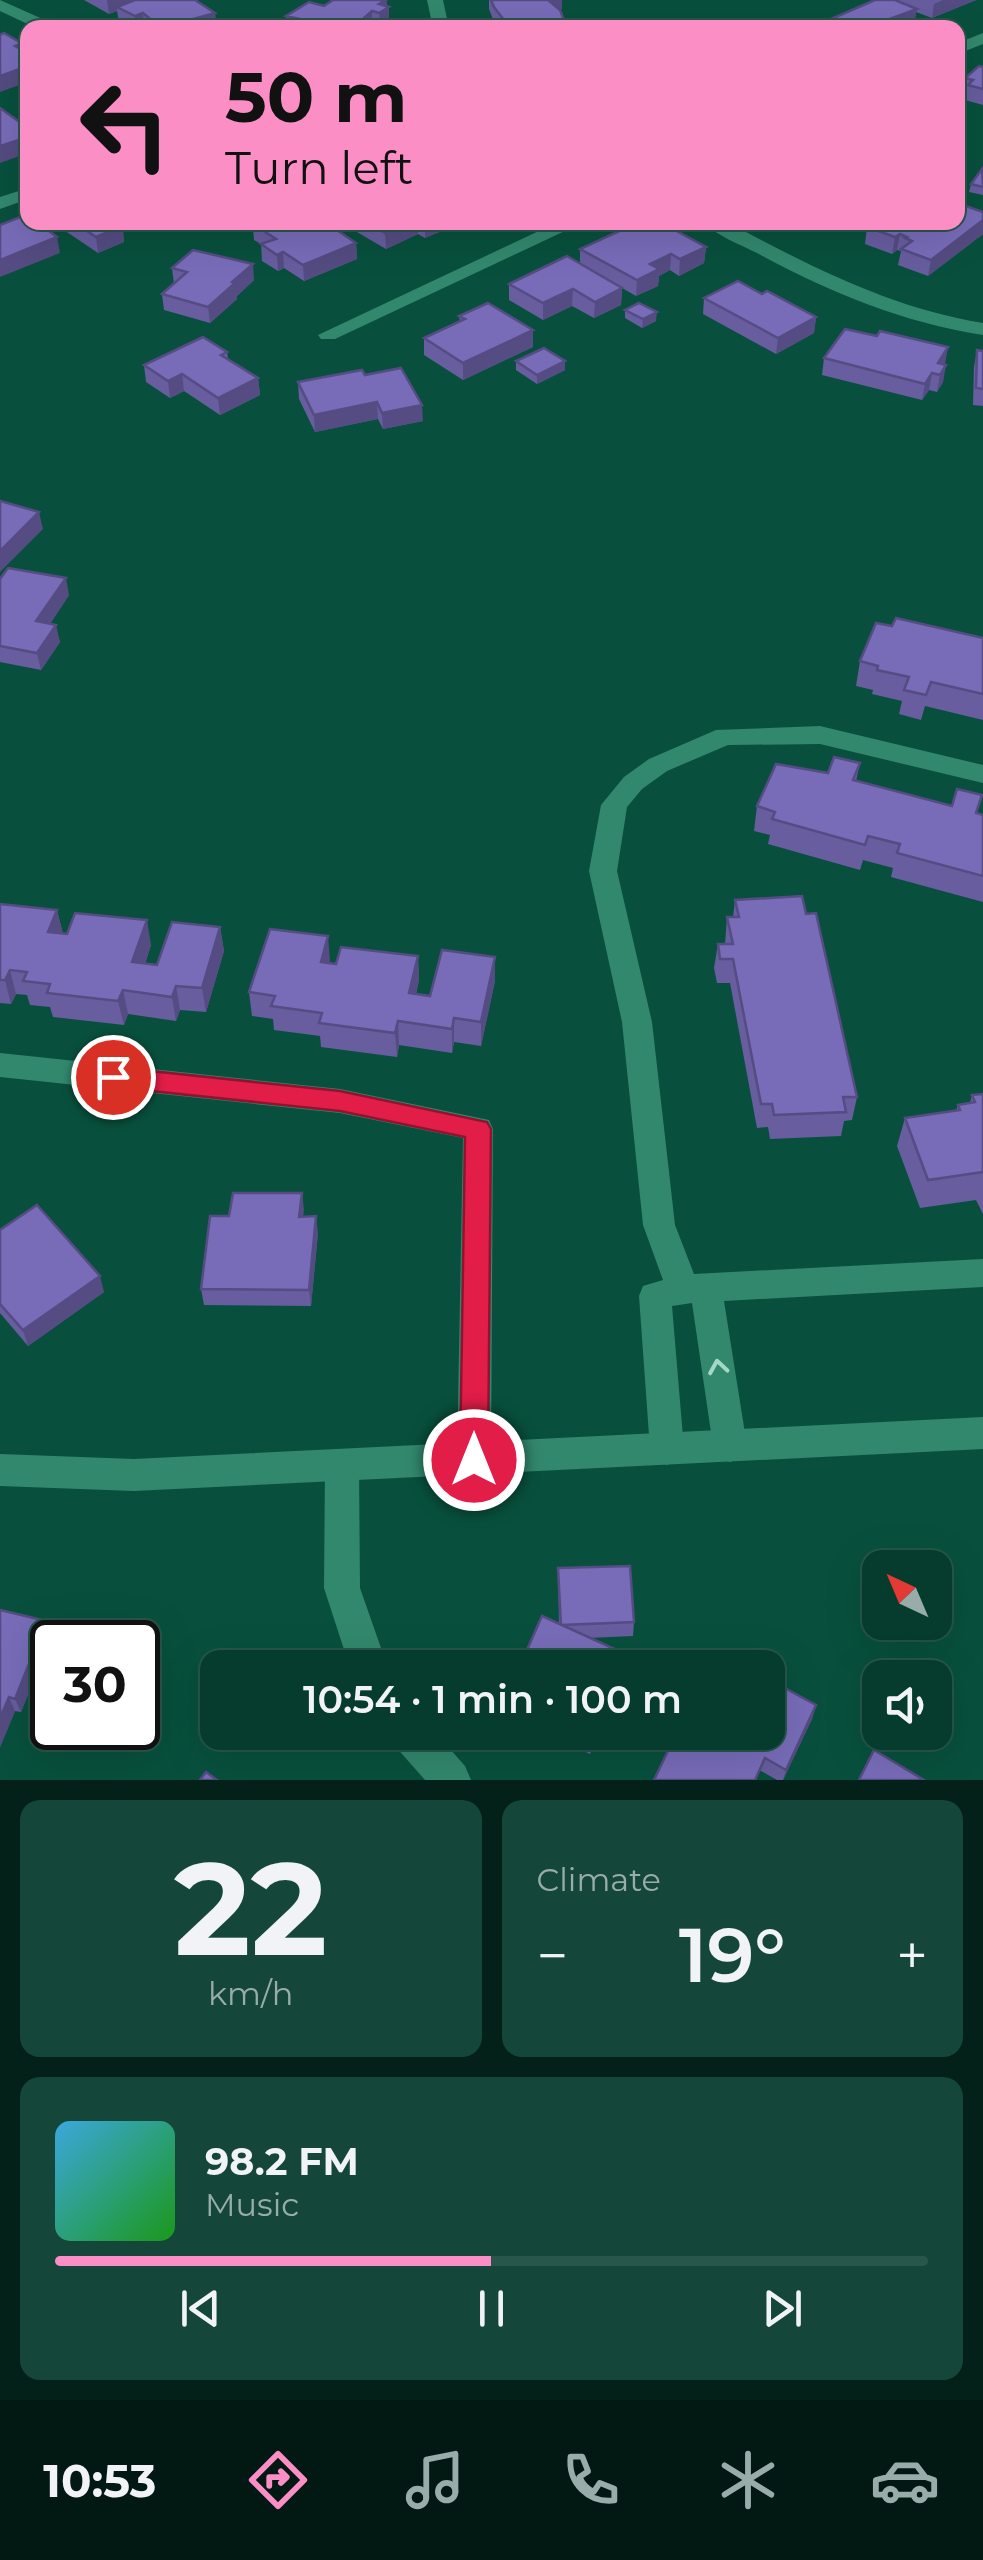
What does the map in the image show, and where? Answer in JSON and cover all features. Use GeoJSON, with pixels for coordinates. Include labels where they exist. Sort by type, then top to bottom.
{"type":"FeatureCollection","features":[{"type":"Feature","properties":{"kind":"street"},"geometry":{"type":"LineString","coordinates":[[0,5],[33,20]]}},
{"type":"Feature","properties":{"kind":"street"},"geometry":{"type":"LineString","coordinates":[[328,334],[557,230]]}},
{"type":"Feature","properties":{"kind":"street"},"geometry":{"type":"LineString","coordinates":[[727,230],[839,288],[888,308],[983,329]]}},
{"type":"Feature","properties":{"kind":"street"},"geometry":{"type":"LineString","coordinates":[[730,1446],[659,1224],[637,1022],[603,871],[614,804],[658,764],[725,736],[820,735],[983,774]]}},
{"type":"Feature","properties":{"kind":"street"},"geometry":{"type":"LineString","coordinates":[[0,1065],[340,1101],[478,1129],[474,1460]]}},
{"type":"Feature","properties":{"kind":"street"},"geometry":{"type":"LineString","coordinates":[[681,1291],[983,1273]]}},
{"type":"Feature","properties":{"kind":"street"},"geometry":{"type":"LineString","coordinates":[[667,1449],[681,1291]]}},
{"type":"Feature","properties":{"kind":"street"},"geometry":{"type":"LineString","coordinates":[[0,1470],[134,1475],[983,1433]]}},
{"type":"Feature","properties":{"kind":"street"},"geometry":{"type":"LineString","coordinates":[[342,1466],[342,1588],[363,1650]]}},
{"type":"Feature","properties":{"kind":"street"},"geometry":{"type":"LineString","coordinates":[[425,1750],[451,1780]]}},
{"type":"Feature","properties":{"kind":"building"},"geometry":{"type":"Polygon","coordinates":[[[135,0],[195,0],[215,13],[190,20],[151,20],[143,13],[135,16],[117,7],[135,0]]]}},
{"type":"Feature","properties":{"kind":"building"},"geometry":{"type":"Polygon","coordinates":[[[333,0],[386,0],[379,4],[389,7],[379,13],[372,11],[362,20],[298,20],[286,16],[309,2],[324,6],[333,0]]]}},
{"type":"Feature","properties":{"kind":"building"},"geometry":{"type":"Polygon","coordinates":[[[491,0],[548,0],[560,10],[564,20],[504,20],[491,0]]]}},
{"type":"Feature","properties":{"kind":"building"},"geometry":{"type":"Polygon","coordinates":[[[875,0],[895,0],[917,9],[887,20],[831,19],[875,0]]]}},
{"type":"Feature","properties":{"kind":"building"},"geometry":{"type":"Polygon","coordinates":[[[4,33],[20,42],[15,46],[20,49],[20,69],[0,76],[0,35],[4,33]]]}},
{"type":"Feature","properties":{"kind":"building"},"geometry":{"type":"Polygon","coordinates":[[[983,67],[983,89],[968,85],[973,80],[965,78],[983,67]]]}},
{"type":"Feature","properties":{"kind":"building"},"geometry":{"type":"Polygon","coordinates":[[[0,108],[20,122],[20,140],[0,146],[0,108]]]}},
{"type":"Feature","properties":{"kind":"building"},"geometry":{"type":"Polygon","coordinates":[[[982,169],[983,187],[971,184],[982,169]]]}},
{"type":"Feature","properties":{"kind":"building"},"geometry":{"type":"Polygon","coordinates":[[[965,206],[983,212],[983,220],[931,260],[901,249],[912,241],[900,234],[895,237],[875,230],[965,230],[965,206]]]}},
{"type":"Feature","properties":{"kind":"building"},"geometry":{"type":"Polygon","coordinates":[[[20,217],[20,230],[48,230],[57,237],[0,260],[0,225],[20,217]]]}},
{"type":"Feature","properties":{"kind":"building"},"geometry":{"type":"Polygon","coordinates":[[[86,230],[113,230],[96,237],[86,230]]]}},
{"type":"Feature","properties":{"kind":"building"},"geometry":{"type":"Polygon","coordinates":[[[262,230],[337,230],[356,243],[303,265],[261,244],[276,239],[262,230]]]}},
{"type":"Feature","properties":{"kind":"building"},"geometry":{"type":"Polygon","coordinates":[[[622,230],[675,230],[706,247],[680,259],[671,254],[650,264],[659,269],[637,280],[580,249],[622,230]]]}},
{"type":"Feature","properties":{"kind":"building"},"geometry":{"type":"Polygon","coordinates":[[[193,250],[253,264],[208,307],[162,294],[187,272],[172,268],[193,250]]]}},
{"type":"Feature","properties":{"kind":"building"},"geometry":{"type":"Polygon","coordinates":[[[567,256],[622,288],[595,302],[573,289],[543,303],[509,284],[567,256]]]}},
{"type":"Feature","properties":{"kind":"building"},"geometry":{"type":"Polygon","coordinates":[[[738,281],[762,294],[767,291],[816,317],[778,338],[704,298],[738,281]]]}},
{"type":"Feature","properties":{"kind":"building"},"geometry":{"type":"Polygon","coordinates":[[[488,303],[533,330],[463,363],[424,338],[465,319],[459,316],[488,303]]]}},
{"type":"Feature","properties":{"kind":"building"},"geometry":{"type":"Polygon","coordinates":[[[639,303],[657,312],[643,319],[625,310],[639,303]]]}},
{"type":"Feature","properties":{"kind":"building"},"geometry":{"type":"Polygon","coordinates":[[[845,329],[877,336],[880,331],[948,347],[938,363],[946,365],[940,375],[932,373],[925,384],[824,358],[845,329]]]}},
{"type":"Feature","properties":{"kind":"building"},"geometry":{"type":"Polygon","coordinates":[[[203,337],[227,352],[221,355],[258,378],[218,398],[182,374],[168,381],[144,365],[203,337]]]}},
{"type":"Feature","properties":{"kind":"building"},"geometry":{"type":"Polygon","coordinates":[[[544,348],[565,361],[537,375],[516,361],[544,348]]]}},
{"type":"Feature","properties":{"kind":"building"},"geometry":{"type":"Polygon","coordinates":[[[977,350],[983,351],[983,389],[976,388],[977,350]]]}},
{"type":"Feature","properties":{"kind":"building"},"geometry":{"type":"Polygon","coordinates":[[[401,368],[422,405],[382,413],[377,402],[314,415],[298,382],[362,370],[365,375],[401,368]]]}},
{"type":"Feature","properties":{"kind":"building"},"geometry":{"type":"Polygon","coordinates":[[[0,501],[39,512],[0,551],[0,501]]]}},
{"type":"Feature","properties":{"kind":"building"},"geometry":{"type":"Polygon","coordinates":[[[8,568],[66,578],[36,621],[56,625],[37,653],[0,646],[0,579],[8,568]]]}},
{"type":"Feature","properties":{"kind":"building"},"geometry":{"type":"Polygon","coordinates":[[[896,618],[983,638],[983,694],[931,682],[926,695],[904,690],[909,677],[877,670],[878,666],[860,661],[876,623],[892,626],[896,618]]]}},
{"type":"Feature","properties":{"kind":"building"},"geometry":{"type":"Polygon","coordinates":[[[834,757],[860,763],[853,780],[952,806],[957,789],[982,795],[976,813],[983,815],[983,876],[897,853],[900,844],[868,836],[865,845],[772,819],[775,812],[757,806],[776,764],[828,773],[834,757]]]}},
{"type":"Feature","properties":{"kind":"building"},"geometry":{"type":"Polygon","coordinates":[[[802,896],[806,914],[816,913],[857,1097],[843,1097],[846,1112],[774,1115],[772,1104],[761,1104],[733,959],[720,959],[718,944],[733,944],[727,917],[739,917],[735,900],[802,896]]]}},
{"type":"Feature","properties":{"kind":"building"},"geometry":{"type":"Polygon","coordinates":[[[0,904],[57,910],[48,932],[67,934],[75,913],[147,920],[132,962],[157,965],[172,922],[220,927],[202,988],[176,986],[172,997],[123,990],[118,1001],[47,993],[50,984],[23,981],[27,972],[10,970],[5,980],[0,980],[0,904]]]}},
{"type":"Feature","properties":{"kind":"building"},"geometry":{"type":"Polygon","coordinates":[[[270,929],[328,936],[321,962],[336,964],[341,947],[418,956],[409,993],[430,996],[442,950],[495,957],[481,1022],[454,1018],[452,1029],[398,1021],[395,1033],[319,1023],[322,1013],[271,1006],[275,996],[249,992],[270,929]]]}},
{"type":"Feature","properties":{"kind":"building"},"geometry":{"type":"Polygon","coordinates":[[[983,1094],[983,1172],[928,1180],[905,1118],[960,1110],[958,1105],[975,1102],[972,1095],[983,1094]]]}},
{"type":"Feature","properties":{"kind":"building"},"geometry":{"type":"Polygon","coordinates":[[[233,1193],[302,1193],[299,1217],[316,1216],[309,1290],[201,1289],[210,1216],[229,1216],[233,1193]]]}},
{"type":"Feature","properties":{"kind":"building"},"geometry":{"type":"Polygon","coordinates":[[[37,1205],[100,1276],[23,1330],[0,1304],[0,1230],[37,1205]]]}},
{"type":"Feature","properties":{"kind":"building"},"geometry":{"type":"Polygon","coordinates":[[[630,1566],[634,1622],[561,1625],[558,1568],[630,1566]]]}},
{"type":"Feature","properties":{"kind":"building"},"geometry":{"type":"Polygon","coordinates":[[[0,1610],[42,1620],[30,1620],[30,1661],[15,1699],[9,1697],[0,1718],[0,1610]]]}},
{"type":"Feature","properties":{"kind":"building"},"geometry":{"type":"Polygon","coordinates":[[[542,1616],[617,1650],[527,1650],[542,1616]]]}},
{"type":"Feature","properties":{"kind":"building"},"geometry":{"type":"Polygon","coordinates":[[[785,1688],[816,1705],[786,1770],[765,1758],[755,1780],[654,1780],[668,1750],[785,1750],[785,1688]]]}},
{"type":"Feature","properties":{"kind":"building"},"geometry":{"type":"Polygon","coordinates":[[[874,1750],[924,1780],[859,1780],[874,1750]]]}},
{"type":"Feature","properties":{"kind":"building"},"geometry":{"type":"Polygon","coordinates":[[[206,1772],[217,1780],[200,1780],[206,1772]]]}},
{"type":"Feature","properties":{"kind":"route"},"geometry":{"type":"LineString","coordinates":[[113,1077],[340,1101],[478,1129],[474,1211],[474,1460]]}}]}
